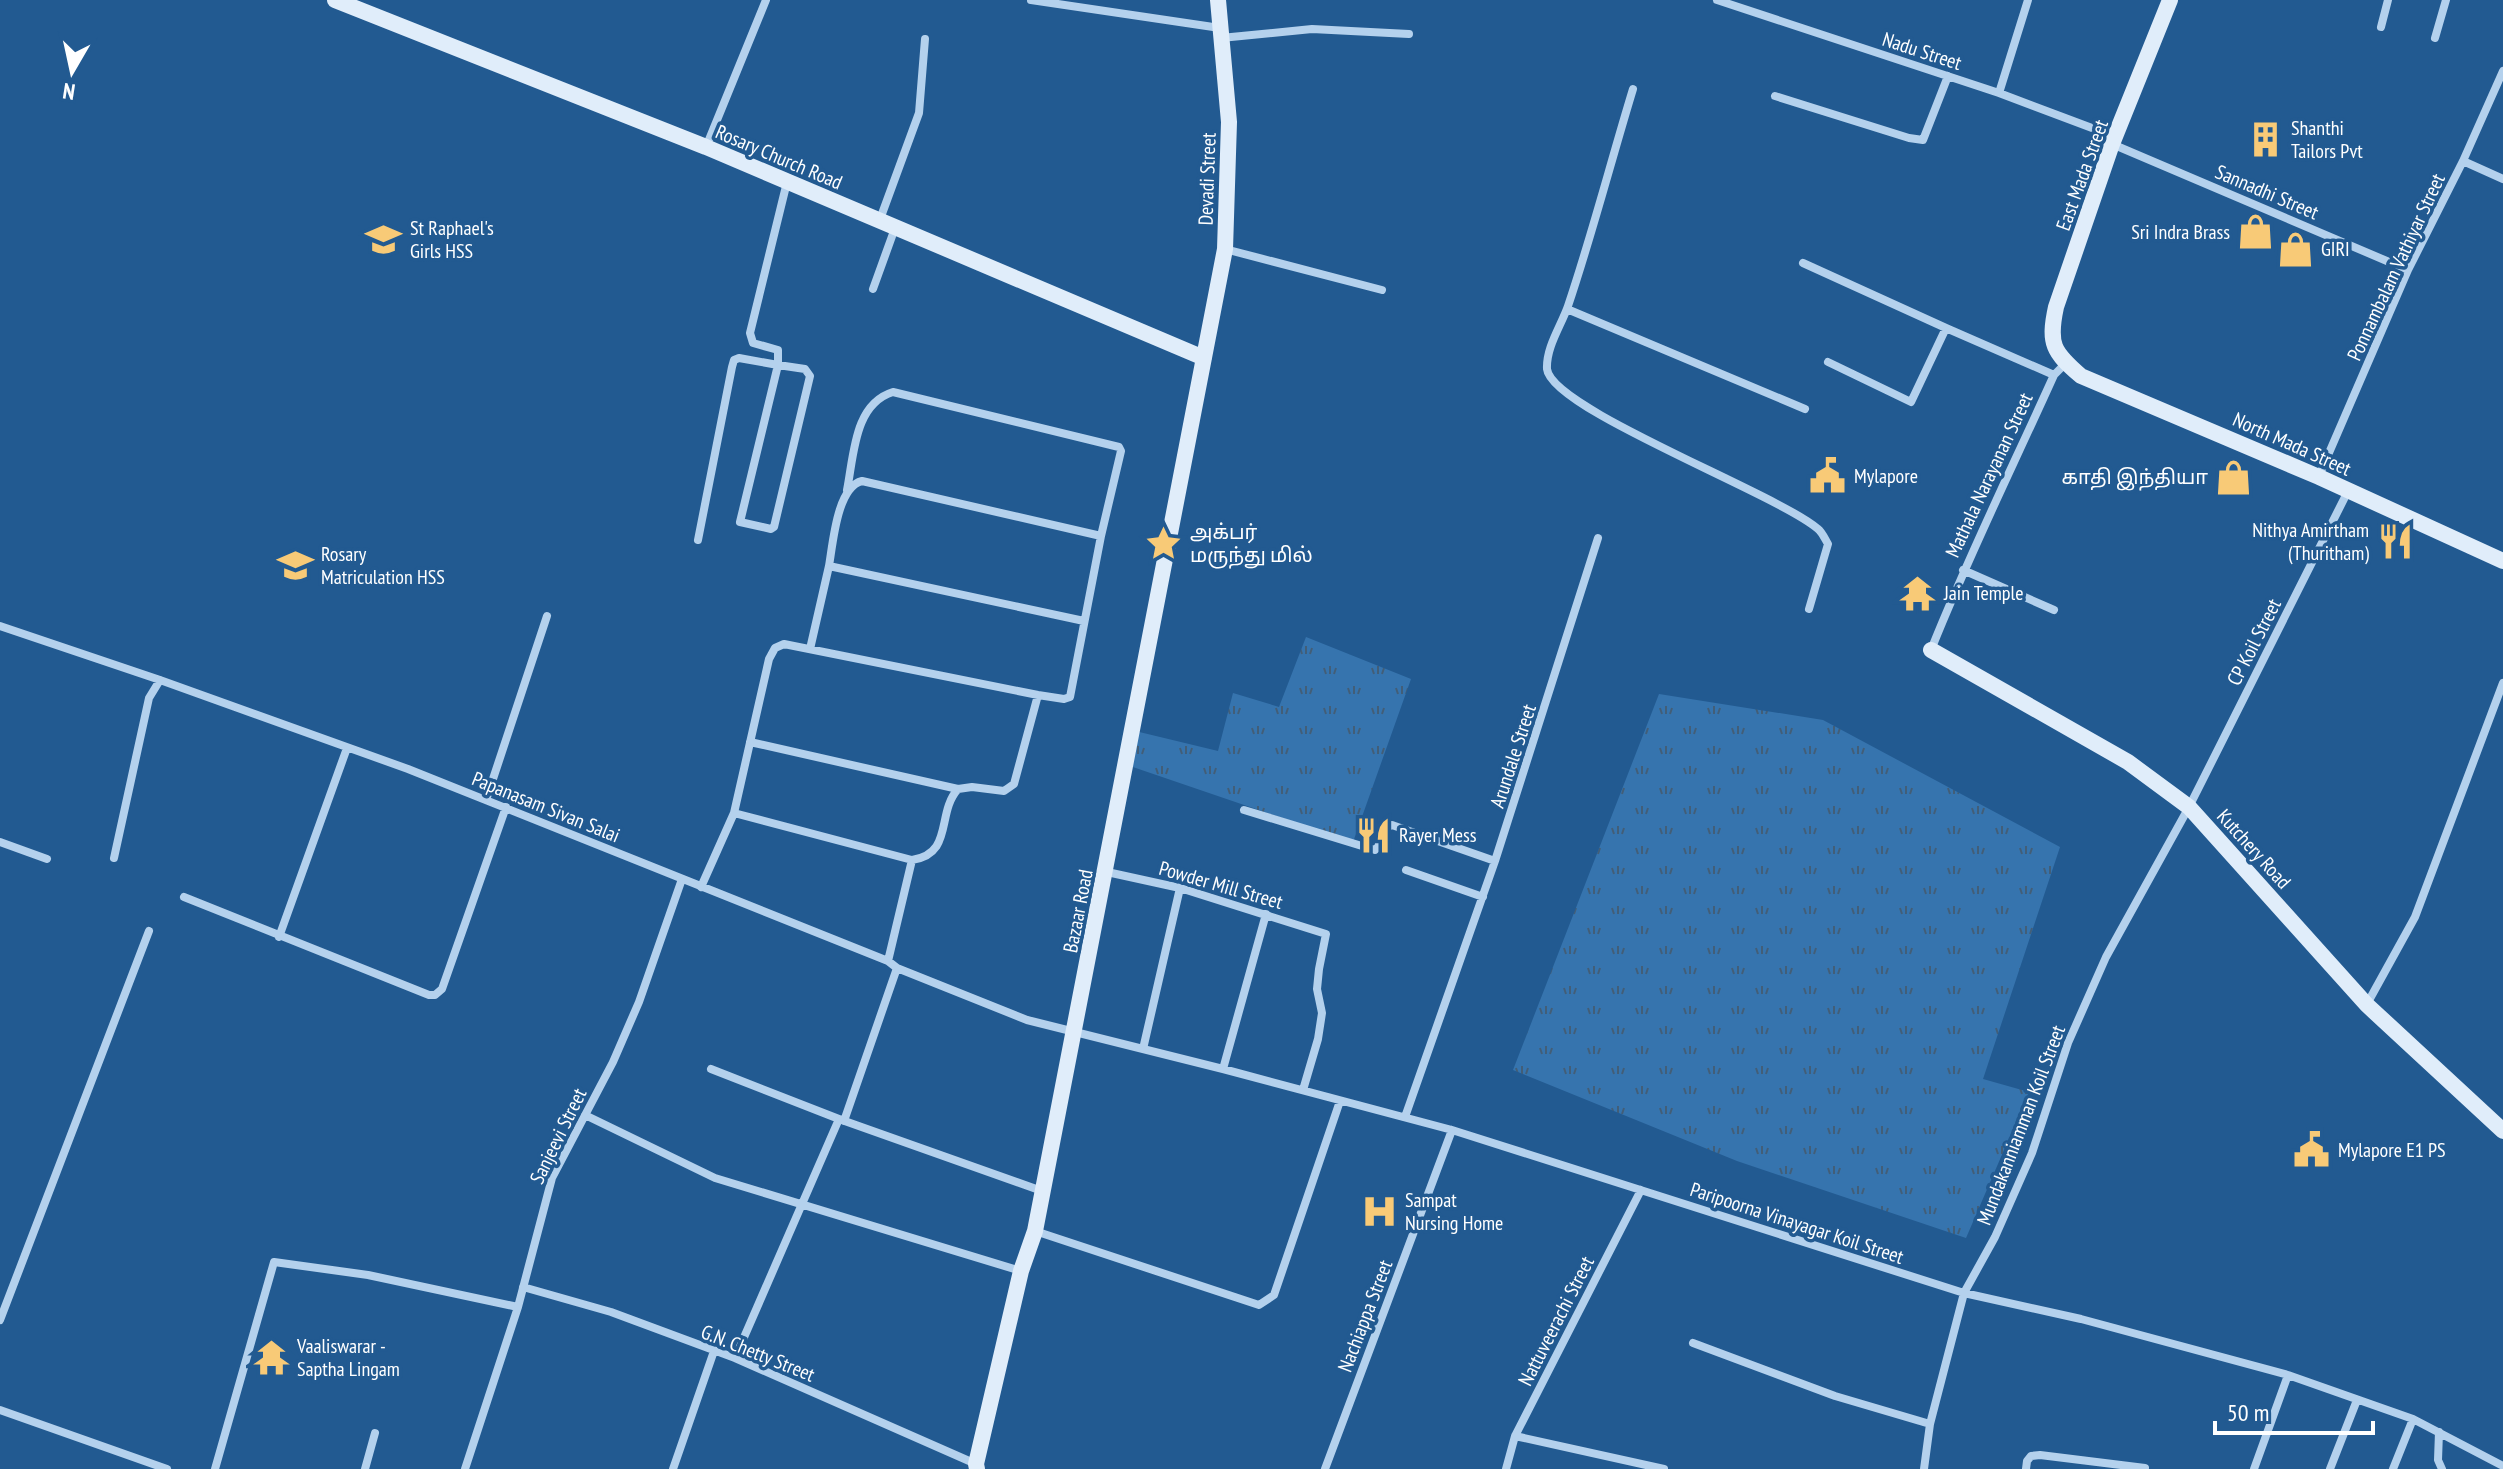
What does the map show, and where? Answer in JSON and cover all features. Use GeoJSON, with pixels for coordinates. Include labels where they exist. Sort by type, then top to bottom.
{"type":"FeatureCollection","features":[{"type":"Feature","properties":{"kind":"street","name":"Rosary Church Road"},"geometry":{"type":"LineString","coordinates":[[335,0],[706,147],[1204,358]]}},
{"type":"Feature","properties":{"kind":"street"},"geometry":{"type":"LineString","coordinates":[[706,147],[766,0]]}},
{"type":"Feature","properties":{"kind":"street"},"geometry":{"type":"LineString","coordinates":[[1031,0],[1220,33],[1312,29],[1409,34]]}},
{"type":"Feature","properties":{"kind":"street","name":"Devadi Street"},"geometry":{"type":"LineString","coordinates":[[1204,358],[1225,249],[1229,122],[1218,0]]}},
{"type":"Feature","properties":{"kind":"street","name":"Nadu Street"},"geometry":{"type":"LineString","coordinates":[[1717,0],[1999,93],[2114,141]]}},
{"type":"Feature","properties":{"kind":"street"},"geometry":{"type":"LineString","coordinates":[[1999,93],[2028,0]]}},
{"type":"Feature","properties":{"kind":"street","name":"East Mada Street"},"geometry":{"type":"LineString","coordinates":[[2060,369],[2051,331],[2056,307],[2114,141],[2170,0]]}},
{"type":"Feature","properties":{"kind":"street"},"geometry":{"type":"LineString","coordinates":[[2381,27],[2388,0]]}},
{"type":"Feature","properties":{"kind":"street"},"geometry":{"type":"LineString","coordinates":[[2435,38],[2446,0]]}},
{"type":"Feature","properties":{"kind":"street"},"geometry":{"type":"LineString","coordinates":[[873,289],[887,225],[919,113],[925,39]]}},
{"type":"Feature","properties":{"kind":"street","name":"Ponnambalam Vathiyar Street"},"geometry":{"type":"LineString","coordinates":[[2319,477],[2408,270],[2463,161],[2503,71]]}},
{"type":"Feature","properties":{"kind":"street"},"geometry":{"type":"LineString","coordinates":[[1775,96],[1923,140],[1948,76]]}},
{"type":"Feature","properties":{"kind":"street"},"geometry":{"type":"LineString","coordinates":[[1633,89],[1567,309],[1551,344],[1547,370],[1552,383],[1590,411],[1769,500],[1819,530],[1828,544],[1809,609]]}},
{"type":"Feature","properties":{"kind":"street","name":"Sannadhi Street"},"geometry":{"type":"LineString","coordinates":[[2114,141],[2408,270]]}},
{"type":"Feature","properties":{"kind":"street"},"geometry":{"type":"LineString","coordinates":[[2463,161],[2503,179]]}},
{"type":"Feature","properties":{"kind":"street"},"geometry":{"type":"LineString","coordinates":[[698,540],[734,360],[739,358],[778,365],[805,369],[810,376],[771,529],[740,522],[778,365],[778,350],[753,343],[750,333],[787,182]]}},
{"type":"Feature","properties":{"kind":"street"},"geometry":{"type":"LineString","coordinates":[[1225,249],[1382,290]]}},
{"type":"Feature","properties":{"kind":"street"},"geometry":{"type":"LineString","coordinates":[[1803,263],[1946,328],[2060,369]]}},
{"type":"Feature","properties":{"kind":"street"},"geometry":{"type":"LineString","coordinates":[[1567,309],[1805,409]]}},
{"type":"Feature","properties":{"kind":"street"},"geometry":{"type":"LineString","coordinates":[[1828,362],[1911,402],[1946,328]]}},
{"type":"Feature","properties":{"kind":"street","name":"Bazaar Road"},"geometry":{"type":"LineString","coordinates":[[976,1466],[1021,1271],[1035,1231],[1107,872],[1133,715],[1204,358]]}},
{"type":"Feature","properties":{"kind":"street","name":"North Mada Street"},"geometry":{"type":"LineString","coordinates":[[2060,369],[2319,477],[2503,561]]}},
{"type":"Feature","properties":{"kind":"street","name":"Mathala Narayanan Street"},"geometry":{"type":"LineString","coordinates":[[1931,650],[1963,570],[2060,369]]}},
{"type":"Feature","properties":{"kind":"street"},"geometry":{"type":"LineString","coordinates":[[701,887],[734,813],[769,659],[775,648],[784,644],[1038,695],[1070,697],[1121,451],[1117,445],[893,392],[878,397],[865,415],[810,649]]}},
{"type":"Feature","properties":{"kind":"street"},"geometry":{"type":"LineString","coordinates":[[847,490],[862,481],[1101,536]]}},
{"type":"Feature","properties":{"kind":"street","name":"CP Koil Street"},"geometry":{"type":"LineString","coordinates":[[2189,807],[2348,491]]}},
{"type":"Feature","properties":{"kind":"street","name":"Arundale Street"},"geometry":{"type":"LineString","coordinates":[[1405,1117],[1495,861],[1598,538]]}},
{"type":"Feature","properties":{"kind":"street"},"geometry":{"type":"LineString","coordinates":[[829,566],[1084,621]]}},
{"type":"Feature","properties":{"kind":"street"},"geometry":{"type":"LineString","coordinates":[[1963,570],[2054,610]]}},
{"type":"Feature","properties":{"kind":"street"},"geometry":{"type":"LineString","coordinates":[[486,800],[547,616]]}},
{"type":"Feature","properties":{"kind":"street","name":"Papanasam Sivan Salai"},"geometry":{"type":"LineString","coordinates":[[0,626],[160,680],[506,807],[1027,1020],[1073,1033]]}},
{"type":"Feature","properties":{"kind":"street","name":"Kutchery Road"},"geometry":{"type":"LineString","coordinates":[[1931,650],[2128,762],[2189,807],[2367,1005],[2503,1131]]}},
{"type":"Feature","properties":{"kind":"street"},"geometry":{"type":"LineString","coordinates":[[114,858],[149,698],[160,680]]}},
{"type":"Feature","properties":{"kind":"street"},"geometry":{"type":"LineString","coordinates":[[2367,1005],[2415,917],[2503,683]]}},
{"type":"Feature","properties":{"kind":"street"},"geometry":{"type":"LineString","coordinates":[[750,742],[958,789],[972,787],[1004,791],[1014,784],[1038,695]]}},
{"type":"Feature","properties":{"kind":"street"},"geometry":{"type":"LineString","coordinates":[[279,937],[347,748]]}},
{"type":"Feature","properties":{"kind":"street"},"geometry":{"type":"LineString","coordinates":[[734,813],[912,860],[928,857],[938,845],[951,797],[958,789]]}},
{"type":"Feature","properties":{"kind":"street"},"geometry":{"type":"LineString","coordinates":[[184,897],[279,937],[435,995],[442,989],[506,807]]}},
{"type":"Feature","properties":{"kind":"street","name":"Mundakanniamman Koil Street"},"geometry":{"type":"LineString","coordinates":[[1924,1469],[1930,1424],[1964,1293],[1995,1237],[2032,1153],[2068,1043],[2106,957],[2189,807]]}},
{"type":"Feature","properties":{"kind":"street"},"geometry":{"type":"LineString","coordinates":[[1244,810],[1375,850],[1385,828],[1392,825],[1495,861]]}},
{"type":"Feature","properties":{"kind":"street"},"geometry":{"type":"LineString","coordinates":[[0,842],[47,859]]}},
{"type":"Feature","properties":{"kind":"street"},"geometry":{"type":"LineString","coordinates":[[888,961],[912,860]]}},
{"type":"Feature","properties":{"kind":"street"},"geometry":{"type":"LineString","coordinates":[[1406,870],[1483,897]]}},
{"type":"Feature","properties":{"kind":"street","name":"Powder Mill Street"},"geometry":{"type":"LineString","coordinates":[[1107,872],[1180,888],[1326,934],[1317,989],[1322,1013],[1303,1090]]}},
{"type":"Feature","properties":{"kind":"street","name":"Sanjeevi Street"},"geometry":{"type":"LineString","coordinates":[[467,1464],[518,1307],[552,1178],[613,1062],[639,1002],[682,879]]}},
{"type":"Feature","properties":{"kind":"street"},"geometry":{"type":"LineString","coordinates":[[1143,1049],[1180,888]]}},
{"type":"Feature","properties":{"kind":"street"},"geometry":{"type":"LineString","coordinates":[[1223,1069],[1266,914]]}},
{"type":"Feature","properties":{"kind":"street"},"geometry":{"type":"LineString","coordinates":[[0,1320],[149,931]]}},
{"type":"Feature","properties":{"kind":"street"},"geometry":{"type":"LineString","coordinates":[[735,1358],[841,1120],[897,968]]}},
{"type":"Feature","properties":{"kind":"street","name":"Paripoorna Vinayagar Koil Street"},"geometry":{"type":"LineString","coordinates":[[1073,1033],[1452,1130],[1964,1293],[2081,1319],[2288,1375],[2413,1419],[2503,1466]]}},
{"type":"Feature","properties":{"kind":"street"},"geometry":{"type":"LineString","coordinates":[[711,1069],[841,1120],[1043,1191]]}},
{"type":"Feature","properties":{"kind":"street"},"geometry":{"type":"LineString","coordinates":[[1035,1231],[1259,1305],[1274,1295],[1340,1101]]}},
{"type":"Feature","properties":{"kind":"street"},"geometry":{"type":"LineString","coordinates":[[585,1115],[715,1178],[1021,1271]]}},
{"type":"Feature","properties":{"kind":"street","name":"Nachiappa Street"},"geometry":{"type":"LineString","coordinates":[[1325,1469],[1452,1130]]}},
{"type":"Feature","properties":{"kind":"street","name":"Nattuveerachi Street"},"geometry":{"type":"LineString","coordinates":[[1506,1469],[1515,1436],[1641,1190]]}},
{"type":"Feature","properties":{"kind":"street"},"geometry":{"type":"LineString","coordinates":[[215,1469],[274,1262],[368,1275],[518,1307]]}},
{"type":"Feature","properties":{"kind":"street","name":"G.N. Chetty Street"},"geometry":{"type":"LineString","coordinates":[[523,1287],[611,1312],[735,1358],[976,1466]]}},
{"type":"Feature","properties":{"kind":"street"},"geometry":{"type":"LineString","coordinates":[[1693,1343],[1835,1396],[1930,1424]]}},
{"type":"Feature","properties":{"kind":"street"},"geometry":{"type":"LineString","coordinates":[[673,1469],[714,1351]]}},
{"type":"Feature","properties":{"kind":"street"},"geometry":{"type":"LineString","coordinates":[[2254,1469],[2288,1375]]}},
{"type":"Feature","properties":{"kind":"street"},"geometry":{"type":"LineString","coordinates":[[2330,1469],[2357,1400]]}},
{"type":"Feature","properties":{"kind":"street"},"geometry":{"type":"LineString","coordinates":[[0,1410],[167,1469]]}},
{"type":"Feature","properties":{"kind":"street"},"geometry":{"type":"LineString","coordinates":[[2393,1469],[2413,1419]]}},
{"type":"Feature","properties":{"kind":"street"},"geometry":{"type":"LineString","coordinates":[[2439,1432],[2438,1460],[2442,1469]]}},
{"type":"Feature","properties":{"kind":"street"},"geometry":{"type":"LineString","coordinates":[[365,1469],[375,1433]]}},
{"type":"Feature","properties":{"kind":"street"},"geometry":{"type":"LineString","coordinates":[[1515,1436],[1664,1469]]}},
{"type":"Feature","properties":{"kind":"street"},"geometry":{"type":"LineString","coordinates":[[2026,1469],[2031,1456],[2040,1455],[2145,1468]]}},
{"type":"Feature","properties":{"kind":"green space"},"geometry":{"type":"Polygon","coordinates":[[[1306,637],[1411,679],[1353,842],[1127,765],[1131,730],[1218,751],[1233,693],[1279,707],[1306,637]]]}},
{"type":"Feature","properties":{"kind":"green space"},"geometry":{"type":"Polygon","coordinates":[[[1659,694],[1823,720],[2060,847],[1983,1079],[2029,1092],[1966,1238],[1737,1161],[1513,1070],[1659,694]]]}},
{"type":"Feature","properties":{"kind":"place","name":"Shanthi Tailors Pvt"},"geometry":{"type":"Point","coordinates":[2265,139]}},
{"type":"Feature","properties":{"kind":"place","name":"Sri Indra Brass"},"geometry":{"type":"Point","coordinates":[2256,232]}},
{"type":"Feature","properties":{"kind":"place","name":"St Raphael's Girls HSS"},"geometry":{"type":"Point","coordinates":[384,239]}},
{"type":"Feature","properties":{"kind":"place","name":"GIRI"},"geometry":{"type":"Point","coordinates":[2295,249]}},
{"type":"Feature","properties":{"kind":"place","name":"Mylapore"},"geometry":{"type":"Point","coordinates":[1828,476]}},
{"type":"Feature","properties":{"kind":"place","name":"காதி இந்தியா"},"geometry":{"type":"Point","coordinates":[2234,477]}},
{"type":"Feature","properties":{"kind":"place","name":"Nithya Amirtham (Thuritham)"},"geometry":{"type":"Point","coordinates":[2395,541]}},
{"type":"Feature","properties":{"kind":"place","name":"அக்பர் மருந்து மில்"},"geometry":{"type":"Point","coordinates":[1164,543]}},
{"type":"Feature","properties":{"kind":"place","name":"Rosary Matriculation HSS"},"geometry":{"type":"Point","coordinates":[295,566]}},
{"type":"Feature","properties":{"kind":"place","name":"Jain Temple"},"geometry":{"type":"Point","coordinates":[1918,593]}},
{"type":"Feature","properties":{"kind":"place","name":"Rayer Mess"},"geometry":{"type":"Point","coordinates":[1373,835]}},
{"type":"Feature","properties":{"kind":"place","name":"Mylapore E1 PS"},"geometry":{"type":"Point","coordinates":[2312,1150]}},
{"type":"Feature","properties":{"kind":"place","name":"Sampat Nursing Home"},"geometry":{"type":"Point","coordinates":[1379,1211]}},
{"type":"Feature","properties":{"kind":"place","name":"Vaaliswarar - Saptha Lingam"},"geometry":{"type":"Point","coordinates":[271,1358]}}]}
